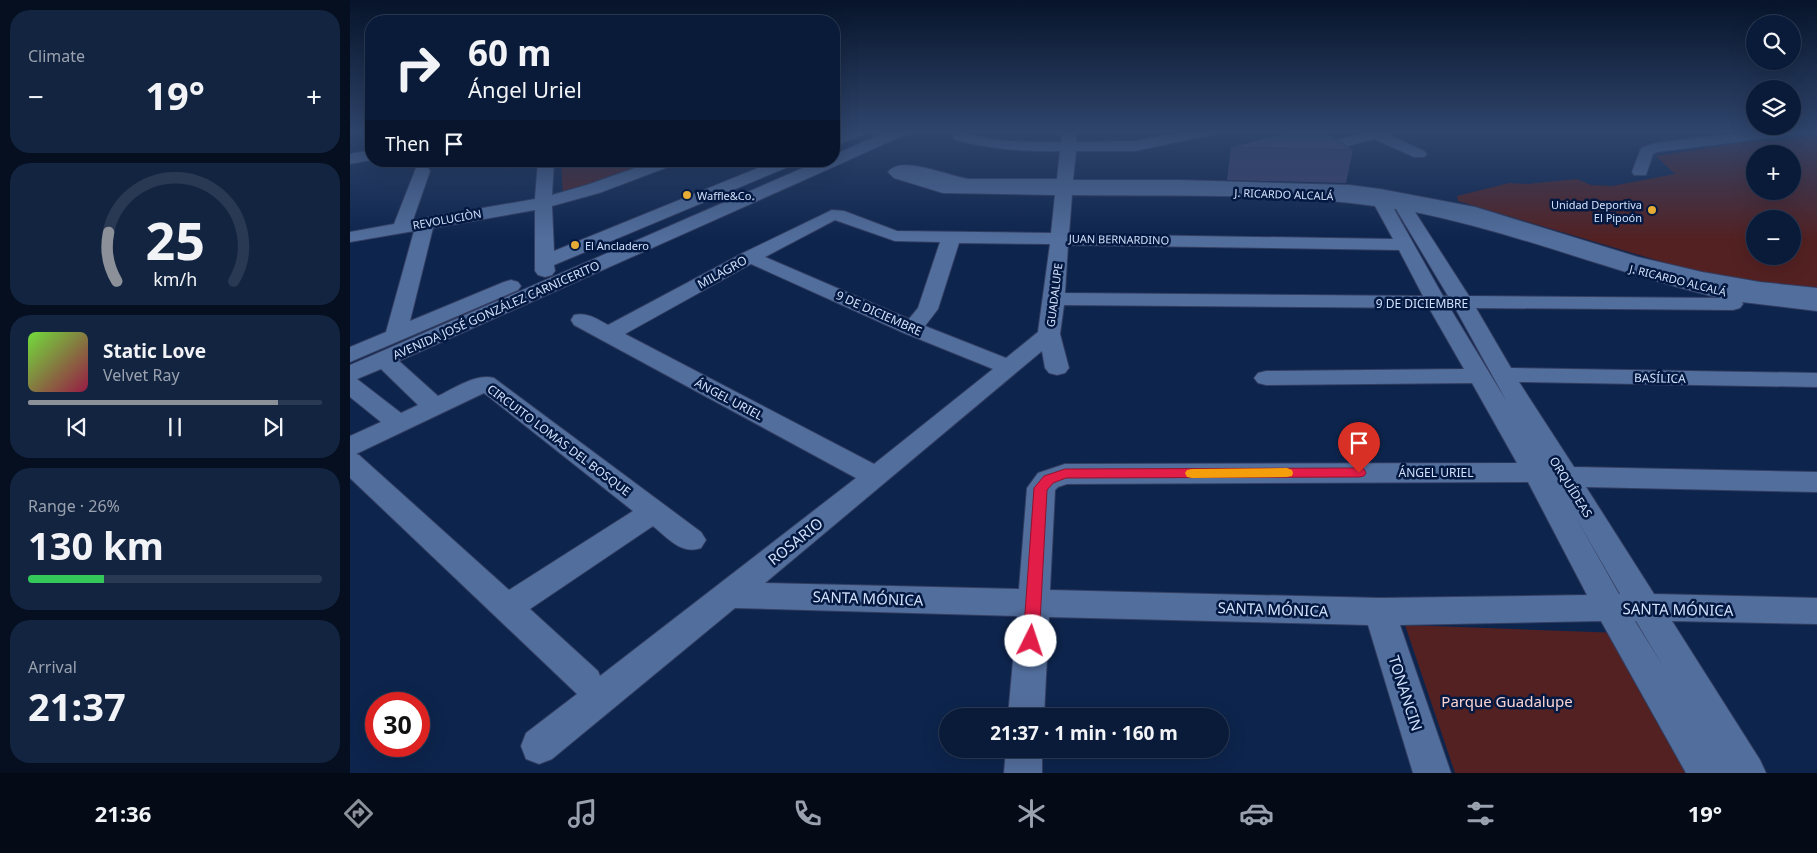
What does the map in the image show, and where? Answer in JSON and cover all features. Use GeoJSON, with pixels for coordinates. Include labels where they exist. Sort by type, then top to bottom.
{"type":"FeatureCollection","features":[{"type":"Feature","properties":{"kind":"street"},"geometry":{"type":"LineString","coordinates":[[546,167],[543,203],[544,267],[775,167]]}},
{"type":"Feature","properties":{"kind":"street","name":"REVOLUCIÒN"},"geometry":{"type":"LineString","coordinates":[[350,237],[543,203],[592,189],[653,167]]}},
{"type":"Feature","properties":{"kind":"street","name":"AVENIDA JOSÉ GONZÁLEZ CARNICERITO"},"geometry":{"type":"LineString","coordinates":[[350,355],[544,267],[790,167]]}},
{"type":"Feature","properties":{"kind":"street","name":"AVENIDA JOSÉ GONZÁLEZ CARNICERITO"},"geometry":{"type":"LineString","coordinates":[[350,374],[388,363],[820,167]]}},
{"type":"Feature","properties":{"kind":"street","name":"GUADALUPE"},"geometry":{"type":"LineString","coordinates":[[1058,368],[1049,334],[1066,167]]}},
{"type":"Feature","properties":{"kind":"street"},"geometry":{"type":"LineString","coordinates":[[1640,172],[1641,167]]}},
{"type":"Feature","properties":{"kind":"street","name":"J. RICARDO ALCALÁ"},"geometry":{"type":"LineString","coordinates":[[1817,294],[1733,285],[1632,261],[1469,211],[1331,189],[1179,185],[1064,188],[987,190],[943,188],[900,175],[896,172],[903,169],[911,169],[952,182],[969,184],[1064,188],[1160,192],[1292,193],[1391,200],[1478,222],[1669,279],[1790,304],[1817,305]]}},
{"type":"Feature","properties":{"kind":"street"},"geometry":{"type":"LineString","coordinates":[[402,227],[422,171]]}},
{"type":"Feature","properties":{"kind":"street"},"geometry":{"type":"LineString","coordinates":[[1160,192],[1179,185],[1235,171]]}},
{"type":"Feature","properties":{"kind":"street","name":"ORQUÍDEAS"},"geometry":{"type":"LineString","coordinates":[[1391,200],[1404,245],[1450,303]]}},
{"type":"Feature","properties":{"kind":"street","name":"ORQUÍDEAS"},"geometry":{"type":"LineString","coordinates":[[1391,200],[1491,376],[1536,472],[1610,608],[1707,773]]}},
{"type":"Feature","properties":{"kind":"street","name":"JUAN BERNARDINO"},"geometry":{"type":"LineString","coordinates":[[838,215],[895,236],[1404,245]]}},
{"type":"Feature","properties":{"kind":"street","name":"MILAGRO"},"geometry":{"type":"LineString","coordinates":[[608,334],[827,217],[838,215]]}},
{"type":"Feature","properties":{"kind":"street"},"geometry":{"type":"LineString","coordinates":[[396,335],[425,223]]}},
{"type":"Feature","properties":{"kind":"street"},"geometry":{"type":"LineString","coordinates":[[912,328],[928,309],[951,238]]}},
{"type":"Feature","properties":{"kind":"street","name":"9 DE DICIEMBRE"},"geometry":{"type":"LineString","coordinates":[[750,257],[912,328],[1009,367]]}},
{"type":"Feature","properties":{"kind":"street","name":"9 DE DICIEMBRE"},"geometry":{"type":"LineString","coordinates":[[1054,299],[1790,304]]}},
{"type":"Feature","properties":{"kind":"street","name":"ÁNGEL URIEL"},"geometry":{"type":"LineString","coordinates":[[582,320],[876,477]]}},
{"type":"Feature","properties":{"kind":"street","name":"ROSARIO"},"geometry":{"type":"LineString","coordinates":[[539,746],[876,477],[1049,334]]}},
{"type":"Feature","properties":{"kind":"street"},"geometry":{"type":"LineString","coordinates":[[399,424],[350,385],[388,363],[435,407]]}},
{"type":"Feature","properties":{"kind":"street","name":"ORQUÍDEAS"},"geometry":{"type":"LineString","coordinates":[[1491,376],[1565,477],[1747,773]]}},
{"type":"Feature","properties":{"kind":"street","name":"BASÍLICA"},"geometry":{"type":"LineString","coordinates":[[1266,378],[1491,376],[1817,380]]}},
{"type":"Feature","properties":{"kind":"street","name":"CIRCUITO LOMAS DEL BOSQUE"},"geometry":{"type":"LineString","coordinates":[[350,447],[486,383],[691,540]]}},
{"type":"Feature","properties":{"kind":"street"},"geometry":{"type":"LineString","coordinates":[[350,462],[586,682]]}},
{"type":"Feature","properties":{"kind":"street","name":"ÁNGEL URIEL"},"geometry":{"type":"LineString","coordinates":[[1034,603],[1041,488],[1048,480],[1065,474],[1536,472]]}},
{"type":"Feature","properties":{"kind":"street"},"geometry":{"type":"LineString","coordinates":[[1565,477],[1817,482]]}},
{"type":"Feature","properties":{"kind":"street"},"geometry":{"type":"LineString","coordinates":[[507,608],[654,511]]}},
{"type":"Feature","properties":{"kind":"street","name":"SANTA MÓNICA"},"geometry":{"type":"LineString","coordinates":[[729,595],[1380,612],[1646,607],[1817,611]]}},
{"type":"Feature","properties":{"kind":"street"},"geometry":{"type":"LineString","coordinates":[[1027,708],[1034,603]]}},
{"type":"Feature","properties":{"kind":"street","name":"TONANCIN"},"geometry":{"type":"LineString","coordinates":[[1380,612],[1432,773]]}},
{"type":"Feature","properties":{"kind":"street"},"geometry":{"type":"LineString","coordinates":[[1023,773],[1024,758]]}},
{"type":"Feature","properties":{"kind":"green space"},"geometry":{"type":"Polygon","coordinates":[[[561,167],[642,167],[563,196],[561,167]]]}},
{"type":"Feature","properties":{"kind":"green space","name":"Unidad Deportiva El Pipoón"},"geometry":{"type":"Polygon","coordinates":[[[1668,167],[1746,167],[1746,200],[1801,200],[1801,167],[1817,167],[1817,288],[1716,278],[1458,201],[1457,196],[1509,183],[1527,184],[1577,179],[1591,185],[1612,186],[1675,174],[1668,167]]]}},
{"type":"Feature","properties":{"kind":"green space","name":"Parque Guadalupe"},"geometry":{"type":"Polygon","coordinates":[[[1405,625],[1621,633],[1702,773],[1455,773],[1405,625]]]}},
{"type":"Feature","properties":{"kind":"slow traffic"},"geometry":{"type":"LineString","coordinates":[[1192,473],[1287,473]]}},
{"type":"Feature","properties":{"kind":"place","name":"Waffle&Co."},"geometry":{"type":"Point","coordinates":[687,195]}},
{"type":"Feature","properties":{"kind":"place","name":"Unidad Deportiva El Pipoón"},"geometry":{"type":"Point","coordinates":[1652,210]}},
{"type":"Feature","properties":{"kind":"place","name":"El Ancladero"},"geometry":{"type":"Point","coordinates":[575,245]}},
{"type":"Feature","properties":{"kind":"route"},"geometry":{"type":"LineString","coordinates":[[1031,641],[1041,488],[1048,480],[1065,474],[1359,473]]}}]}
